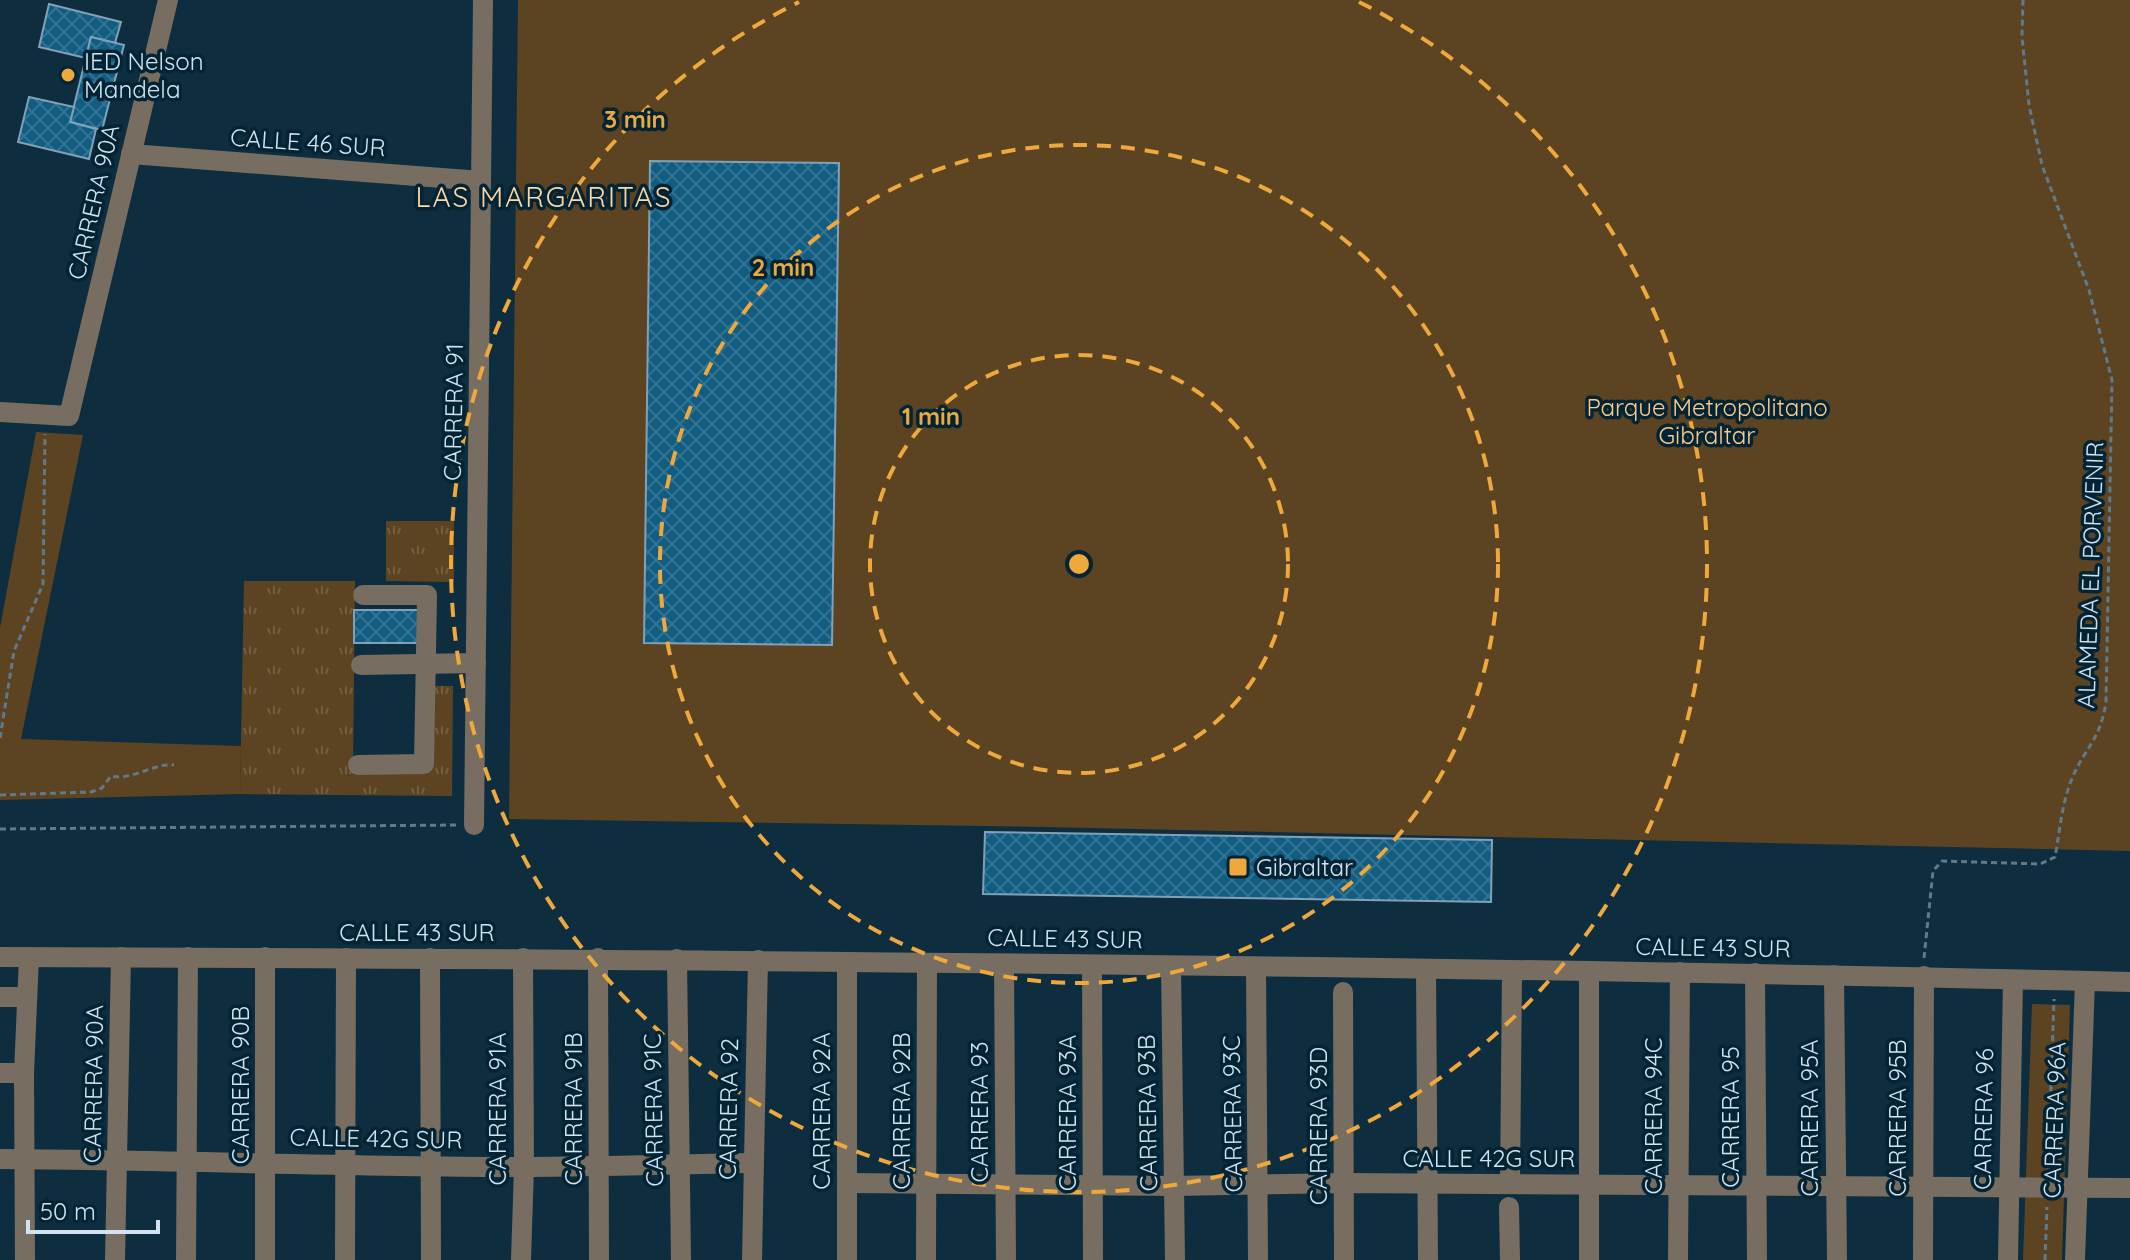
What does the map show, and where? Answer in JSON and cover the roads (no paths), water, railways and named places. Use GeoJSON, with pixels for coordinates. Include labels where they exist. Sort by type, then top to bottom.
{"type":"FeatureCollection","features":[{"type":"Feature","properties":{"kind":"street","name":"CARRERA 90A"},"geometry":{"type":"LineString","coordinates":[[0,412],[69,416],[168,0]]}},
{"type":"Feature","properties":{"kind":"street","name":"CARRERA 91"},"geometry":{"type":"LineString","coordinates":[[474,825],[483,0]]}},
{"type":"Feature","properties":{"kind":"street","name":"CALLE 46 SUR"},"geometry":{"type":"LineString","coordinates":[[131,154],[481,181]]}},
{"type":"Feature","properties":{"kind":"street"},"geometry":{"type":"LineString","coordinates":[[358,765],[424,764],[427,595],[363,595]]}},
{"type":"Feature","properties":{"kind":"street"},"geometry":{"type":"LineString","coordinates":[[361,665],[476,663]]}},
{"type":"Feature","properties":{"kind":"street","name":"CALLE 43 SUR"},"geometry":{"type":"LineString","coordinates":[[0,957],[598,958],[1834,975],[1926,970],[2013,980],[2130,982]]}},
{"type":"Feature","properties":{"kind":"street"},"geometry":{"type":"LineString","coordinates":[[25,1260],[24,1073],[29,957]]}},
{"type":"Feature","properties":{"kind":"street","name":"CARRERA 90A"},"geometry":{"type":"LineString","coordinates":[[115,1260],[121,957]]}},
{"type":"Feature","properties":{"kind":"street"},"geometry":{"type":"LineString","coordinates":[[186,1260],[188,957]]}},
{"type":"Feature","properties":{"kind":"street","name":"CARRERA 90B"},"geometry":{"type":"LineString","coordinates":[[265,957],[265,1260]]}},
{"type":"Feature","properties":{"kind":"street"},"geometry":{"type":"LineString","coordinates":[[345,1260],[346,958]]}},
{"type":"Feature","properties":{"kind":"street"},"geometry":{"type":"LineString","coordinates":[[430,958],[431,1260]]}},
{"type":"Feature","properties":{"kind":"street","name":"CARRERA 91A"},"geometry":{"type":"LineString","coordinates":[[521,1260],[523,958]]}},
{"type":"Feature","properties":{"kind":"street","name":"CARRERA 91B"},"geometry":{"type":"LineString","coordinates":[[598,958],[599,1260]]}},
{"type":"Feature","properties":{"kind":"street","name":"CARRERA 91C"},"geometry":{"type":"LineString","coordinates":[[677,959],[681,1260]]}},
{"type":"Feature","properties":{"kind":"street","name":"CARRERA 92"},"geometry":{"type":"LineString","coordinates":[[752,1260],[758,960]]}},
{"type":"Feature","properties":{"kind":"street","name":"CARRERA 92A"},"geometry":{"type":"LineString","coordinates":[[847,962],[847,1260]]}},
{"type":"Feature","properties":{"kind":"street","name":"CARRERA 92B"},"geometry":{"type":"LineString","coordinates":[[926,1260],[927,963]]}},
{"type":"Feature","properties":{"kind":"street","name":"CARRERA 93"},"geometry":{"type":"LineString","coordinates":[[1004,964],[1006,1260]]}},
{"type":"Feature","properties":{"kind":"street","name":"CARRERA 93A"},"geometry":{"type":"LineString","coordinates":[[1092,965],[1093,1260]]}},
{"type":"Feature","properties":{"kind":"street","name":"CARRERA 93B"},"geometry":{"type":"LineString","coordinates":[[1171,966],[1175,1260]]}},
{"type":"Feature","properties":{"kind":"street","name":"CARRERA 93C"},"geometry":{"type":"LineString","coordinates":[[1256,968],[1258,1260]]}},
{"type":"Feature","properties":{"kind":"street"},"geometry":{"type":"LineString","coordinates":[[1426,969],[1428,1260]]}},
{"type":"Feature","properties":{"kind":"street","name":"CARRERA 95B"},"geometry":{"type":"LineString","coordinates":[[1923,1260],[1926,970]]}},
{"type":"Feature","properties":{"kind":"street"},"geometry":{"type":"LineString","coordinates":[[1510,1183],[1512,971]]}},
{"type":"Feature","properties":{"kind":"street","name":"CARRERA 94C"},"geometry":{"type":"LineString","coordinates":[[1678,1260],[1680,972]]}},
{"type":"Feature","properties":{"kind":"street"},"geometry":{"type":"LineString","coordinates":[[1589,973],[1589,1260]]}},
{"type":"Feature","properties":{"kind":"street","name":"CARRERA 95"},"geometry":{"type":"LineString","coordinates":[[1755,973],[1757,1260]]}},
{"type":"Feature","properties":{"kind":"street","name":"CARRERA 95A"},"geometry":{"type":"LineString","coordinates":[[1834,975],[1837,1260]]}},
{"type":"Feature","properties":{"kind":"street","name":"CARRERA 96"},"geometry":{"type":"LineString","coordinates":[[2008,1260],[2013,980]]}},
{"type":"Feature","properties":{"kind":"street","name":"CARRERA 96A"},"geometry":{"type":"LineString","coordinates":[[2075,1260],[2085,981]]}},
{"type":"Feature","properties":{"kind":"street","name":"CARRERA 93D"},"geometry":{"type":"LineString","coordinates":[[1343,992],[1344,1260]]}},
{"type":"Feature","properties":{"kind":"street"},"geometry":{"type":"LineString","coordinates":[[0,997],[27,997]]}},
{"type":"Feature","properties":{"kind":"street"},"geometry":{"type":"LineString","coordinates":[[0,1073],[24,1073]]}},
{"type":"Feature","properties":{"kind":"street","name":"CALLE 42G SUR"},"geometry":{"type":"LineString","coordinates":[[0,1159],[524,1167],[752,1163]]}},
{"type":"Feature","properties":{"kind":"street","name":"CALLE 42G SUR"},"geometry":{"type":"LineString","coordinates":[[847,1183],[1174,1186],[1510,1183],[2130,1188]]}},
{"type":"Feature","properties":{"kind":"street"},"geometry":{"type":"LineString","coordinates":[[1509,1207],[1510,1260]]}},
{"type":"Feature","properties":{"kind":"place","name":"IED Nelson Mandela"},"geometry":{"type":"Point","coordinates":[68,75]}},
{"type":"Feature","properties":{"kind":"place","name":"Gibraltar"},"geometry":{"type":"Point","coordinates":[1238,867]}},
{"type":"Feature","properties":{"kind":"district","name":"LAS MARGARITAS"},"geometry":{"type":"Point","coordinates":[544,196]}},
{"type":"Feature","properties":{"kind":"park label","name":"Parque Metropolitano Gibraltar"},"geometry":{"type":"Point","coordinates":[1707,421]}}]}
